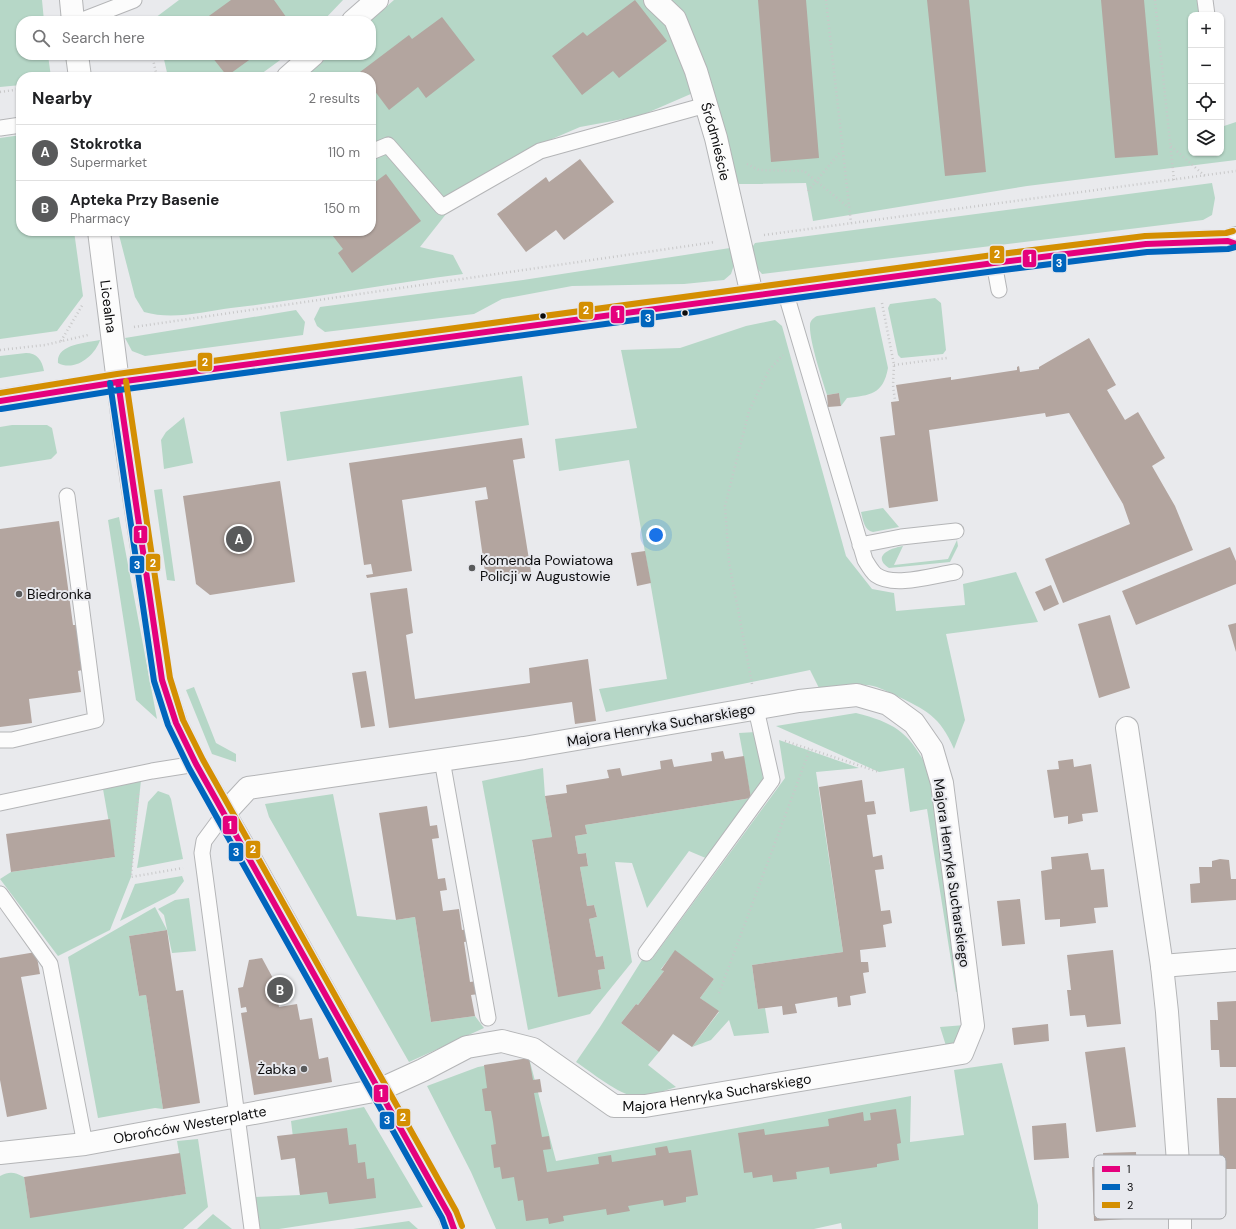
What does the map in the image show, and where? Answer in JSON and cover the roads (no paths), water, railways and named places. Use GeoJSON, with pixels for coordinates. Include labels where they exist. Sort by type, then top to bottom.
{"type":"FeatureCollection","features":[{"type":"Feature","properties":{"kind":"street"},"geometry":{"type":"LineString","coordinates":[[71,0],[73,16]]}},
{"type":"Feature","properties":{"kind":"street"},"geometry":{"type":"LineString","coordinates":[[359,16],[377,0]]}},
{"type":"Feature","properties":{"kind":"street","name":"Śródmieście"},"geometry":{"type":"LineString","coordinates":[[655,0],[675,19],[696,71],[719,149],[752,295]]}},
{"type":"Feature","properties":{"kind":"street"},"geometry":{"type":"LineString","coordinates":[[78,60],[79,72]]}},
{"type":"Feature","properties":{"kind":"street"},"geometry":{"type":"LineString","coordinates":[[294,72],[307,60]]}},
{"type":"Feature","properties":{"kind":"street","name":"Licealna"},"geometry":{"type":"LineString","coordinates":[[100,236],[118,382]]}},
{"type":"Feature","properties":{"kind":"street"},"geometry":{"type":"LineString","coordinates":[[0,400],[118,382],[994,263],[1146,244],[1233,241]]}},
{"type":"Feature","properties":{"kind":"street"},"geometry":{"type":"LineString","coordinates":[[118,382],[162,680],[176,723],[196,764],[245,849],[449,1216],[454,1229]]}},
{"type":"Feature","properties":{"kind":"street","name":"Majora Henryka Sucharskiego"},"geometry":{"type":"LineString","coordinates":[[224,814],[248,788],[442,760],[799,701],[857,695],[888,704],[914,723],[932,750],[942,783],[973,1026],[962,1053],[645,1106],[614,1106],[533,1049],[502,1040],[466,1047],[423,1070],[378,1090]]}},
{"type":"Feature","properties":{"kind":"street"},"geometry":{"type":"LineString","coordinates":[[1127,728],[1162,966],[1177,1155]]}},
{"type":"Feature","properties":{"kind":"street"},"geometry":{"type":"LineString","coordinates":[[1162,966],[1236,960]]}},
{"type":"Feature","properties":{"kind":"street","name":"Obrońców Westerplatte"},"geometry":{"type":"LineString","coordinates":[[0,1153],[85,1144],[378,1090]]}},
{"type":"Feature","properties":{"kind":"street"},"geometry":{"type":"LineString","coordinates":[[1180,1219],[1180,1229]]}},
{"type":"Feature","properties":{"kind":"lane"},"geometry":{"type":"LineString","coordinates":[[93,16],[134,0]]}},
{"type":"Feature","properties":{"kind":"lane"},"geometry":{"type":"LineString","coordinates":[[1206,0],[1207,12]]}},
{"type":"Feature","properties":{"kind":"lane"},"geometry":{"type":"LineString","coordinates":[[376,150],[388,146],[442,206],[490,181],[540,151],[706,105]]}},
{"type":"Feature","properties":{"kind":"lane"},"geometry":{"type":"LineString","coordinates":[[0,128],[16,126]]}},
{"type":"Feature","properties":{"kind":"lane"},"geometry":{"type":"LineString","coordinates":[[994,263],[999,290]]}},
{"type":"Feature","properties":{"kind":"lane"},"geometry":{"type":"LineString","coordinates":[[785,291],[865,560],[875,575],[886,580],[899,581],[955,572]]}},
{"type":"Feature","properties":{"kind":"lane"},"geometry":{"type":"LineString","coordinates":[[0,740],[12,740],[96,720],[67,496]]}},
{"type":"Feature","properties":{"kind":"lane"},"geometry":{"type":"LineString","coordinates":[[860,545],[901,537],[956,531]]}},
{"type":"Feature","properties":{"kind":"lane"},"geometry":{"type":"LineString","coordinates":[[646,953],[772,780],[756,708]]}},
{"type":"Feature","properties":{"kind":"lane"},"geometry":{"type":"LineString","coordinates":[[442,760],[488,1018]]}},
{"type":"Feature","properties":{"kind":"lane"},"geometry":{"type":"LineString","coordinates":[[0,803],[152,771],[196,764]]}},
{"type":"Feature","properties":{"kind":"lane"},"geometry":{"type":"LineString","coordinates":[[224,814],[204,841],[202,853],[252,1229]]}},
{"type":"Feature","properties":{"kind":"lane"},"geometry":{"type":"LineString","coordinates":[[0,894],[50,964],[85,1144]]}},
{"type":"Feature","properties":{"kind":"place","name":"Stokrotka"},"geometry":{"type":"Point","coordinates":[239,539]}},
{"type":"Feature","properties":{"kind":"place","name":"Komenda Powiatowa Policji w Augustowie"},"geometry":{"type":"Point","coordinates":[472,568]}},
{"type":"Feature","properties":{"kind":"place","name":"Biedronka"},"geometry":{"type":"Point","coordinates":[19,594]}},
{"type":"Feature","properties":{"kind":"place","name":"Apteka Przy Basenie"},"geometry":{"type":"Point","coordinates":[280,990]}},
{"type":"Feature","properties":{"kind":"place","name":"Żabka"},"geometry":{"type":"Point","coordinates":[304,1069]}}]}
